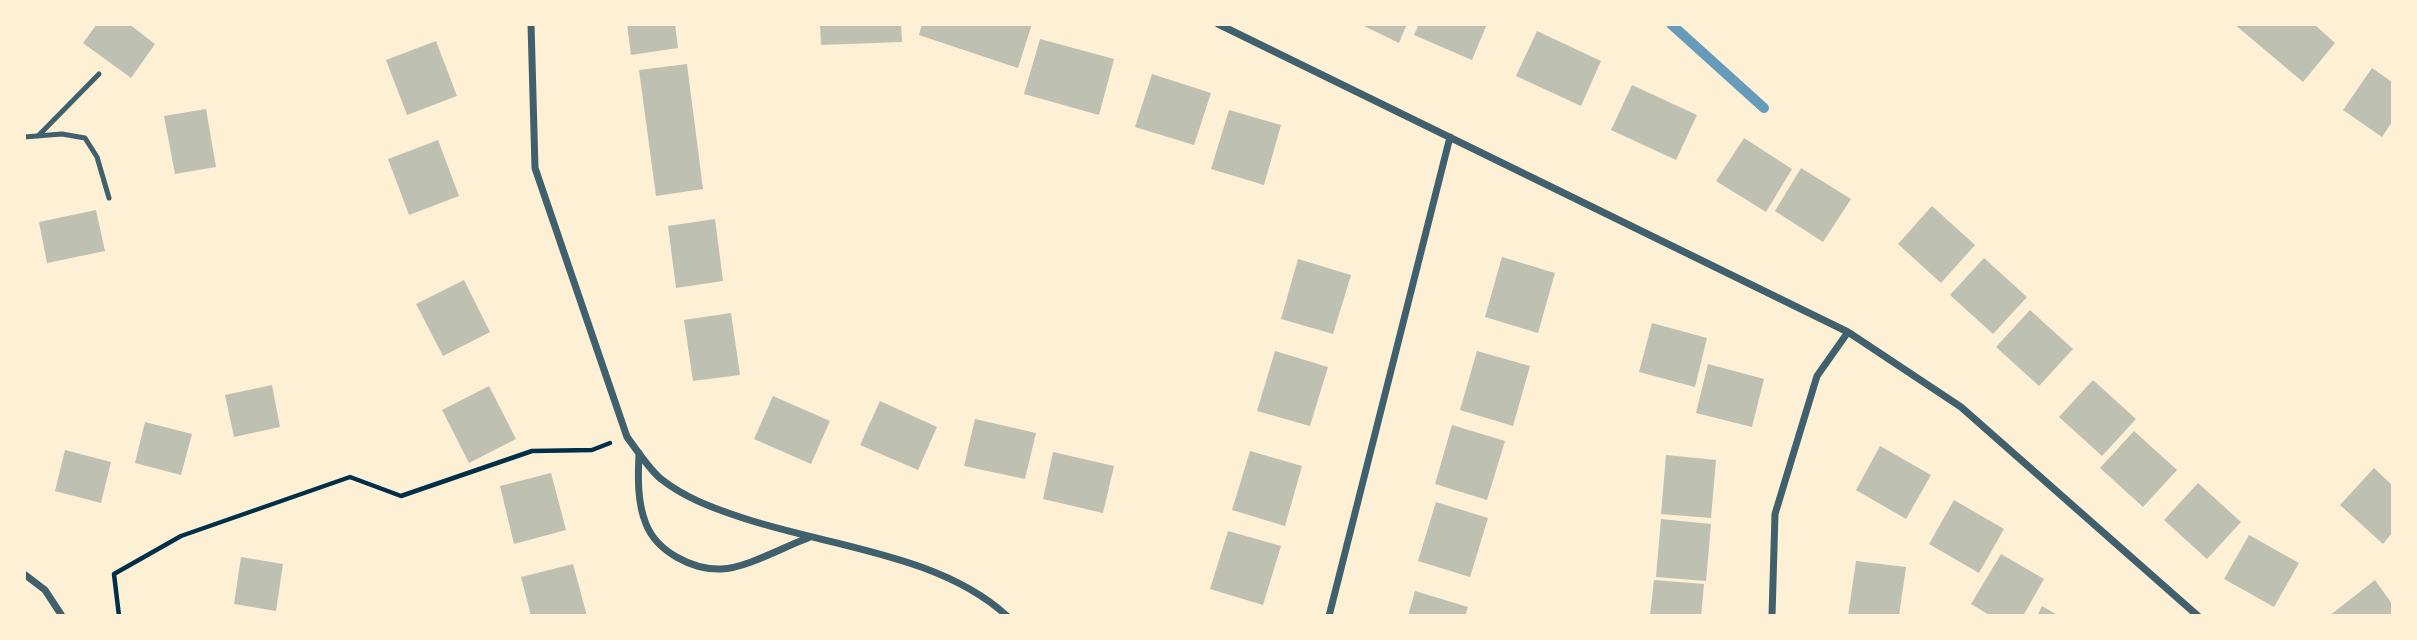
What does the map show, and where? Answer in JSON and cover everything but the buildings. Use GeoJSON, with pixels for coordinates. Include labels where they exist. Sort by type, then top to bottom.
{"type":"FeatureCollection","features":[{"type":"Feature","properties":{"kind":"street"},"geometry":{"type":"LineString","coordinates":[[531,24],[535,168],[627,437],[659,478],[698,502],[808,538],[902,561],[952,579],[991,601],[1007,615]]}},
{"type":"Feature","properties":{"kind":"street"},"geometry":{"type":"LineString","coordinates":[[1218,24],[1848,332],[1961,407],[2198,615]]}},
{"type":"Feature","properties":{"kind":"street"},"geometry":{"type":"LineString","coordinates":[[1329,615],[1375,424],[1450,137]]}},
{"type":"Feature","properties":{"kind":"street"},"geometry":{"type":"LineString","coordinates":[[1773,615],[1775,514],[1817,376],[1848,332]]}},
{"type":"Feature","properties":{"kind":"street"},"geometry":{"type":"LineString","coordinates":[[639,453],[638,488],[646,525],[663,545],[689,566],[723,569],[808,538]]}},
{"type":"Feature","properties":{"kind":"street"},"geometry":{"type":"LineString","coordinates":[[24,574],[46,590],[62,615]]}},
{"type":"Feature","properties":{"kind":"lane"},"geometry":{"type":"LineString","coordinates":[[38,136],[99,74]]}},
{"type":"Feature","properties":{"kind":"lane"},"geometry":{"type":"LineString","coordinates":[[24,137],[62,134],[85,138],[97,157],[109,198]]}},
{"type":"Feature","properties":{"kind":"path"},"geometry":{"type":"LineString","coordinates":[[119,615],[114,575],[181,536],[350,477],[401,496],[532,451],[592,450]]}},
{"type":"Feature","properties":{"kind":"waterway"},"geometry":{"type":"LineString","coordinates":[[1671,24],[1764,108]]}}]}
